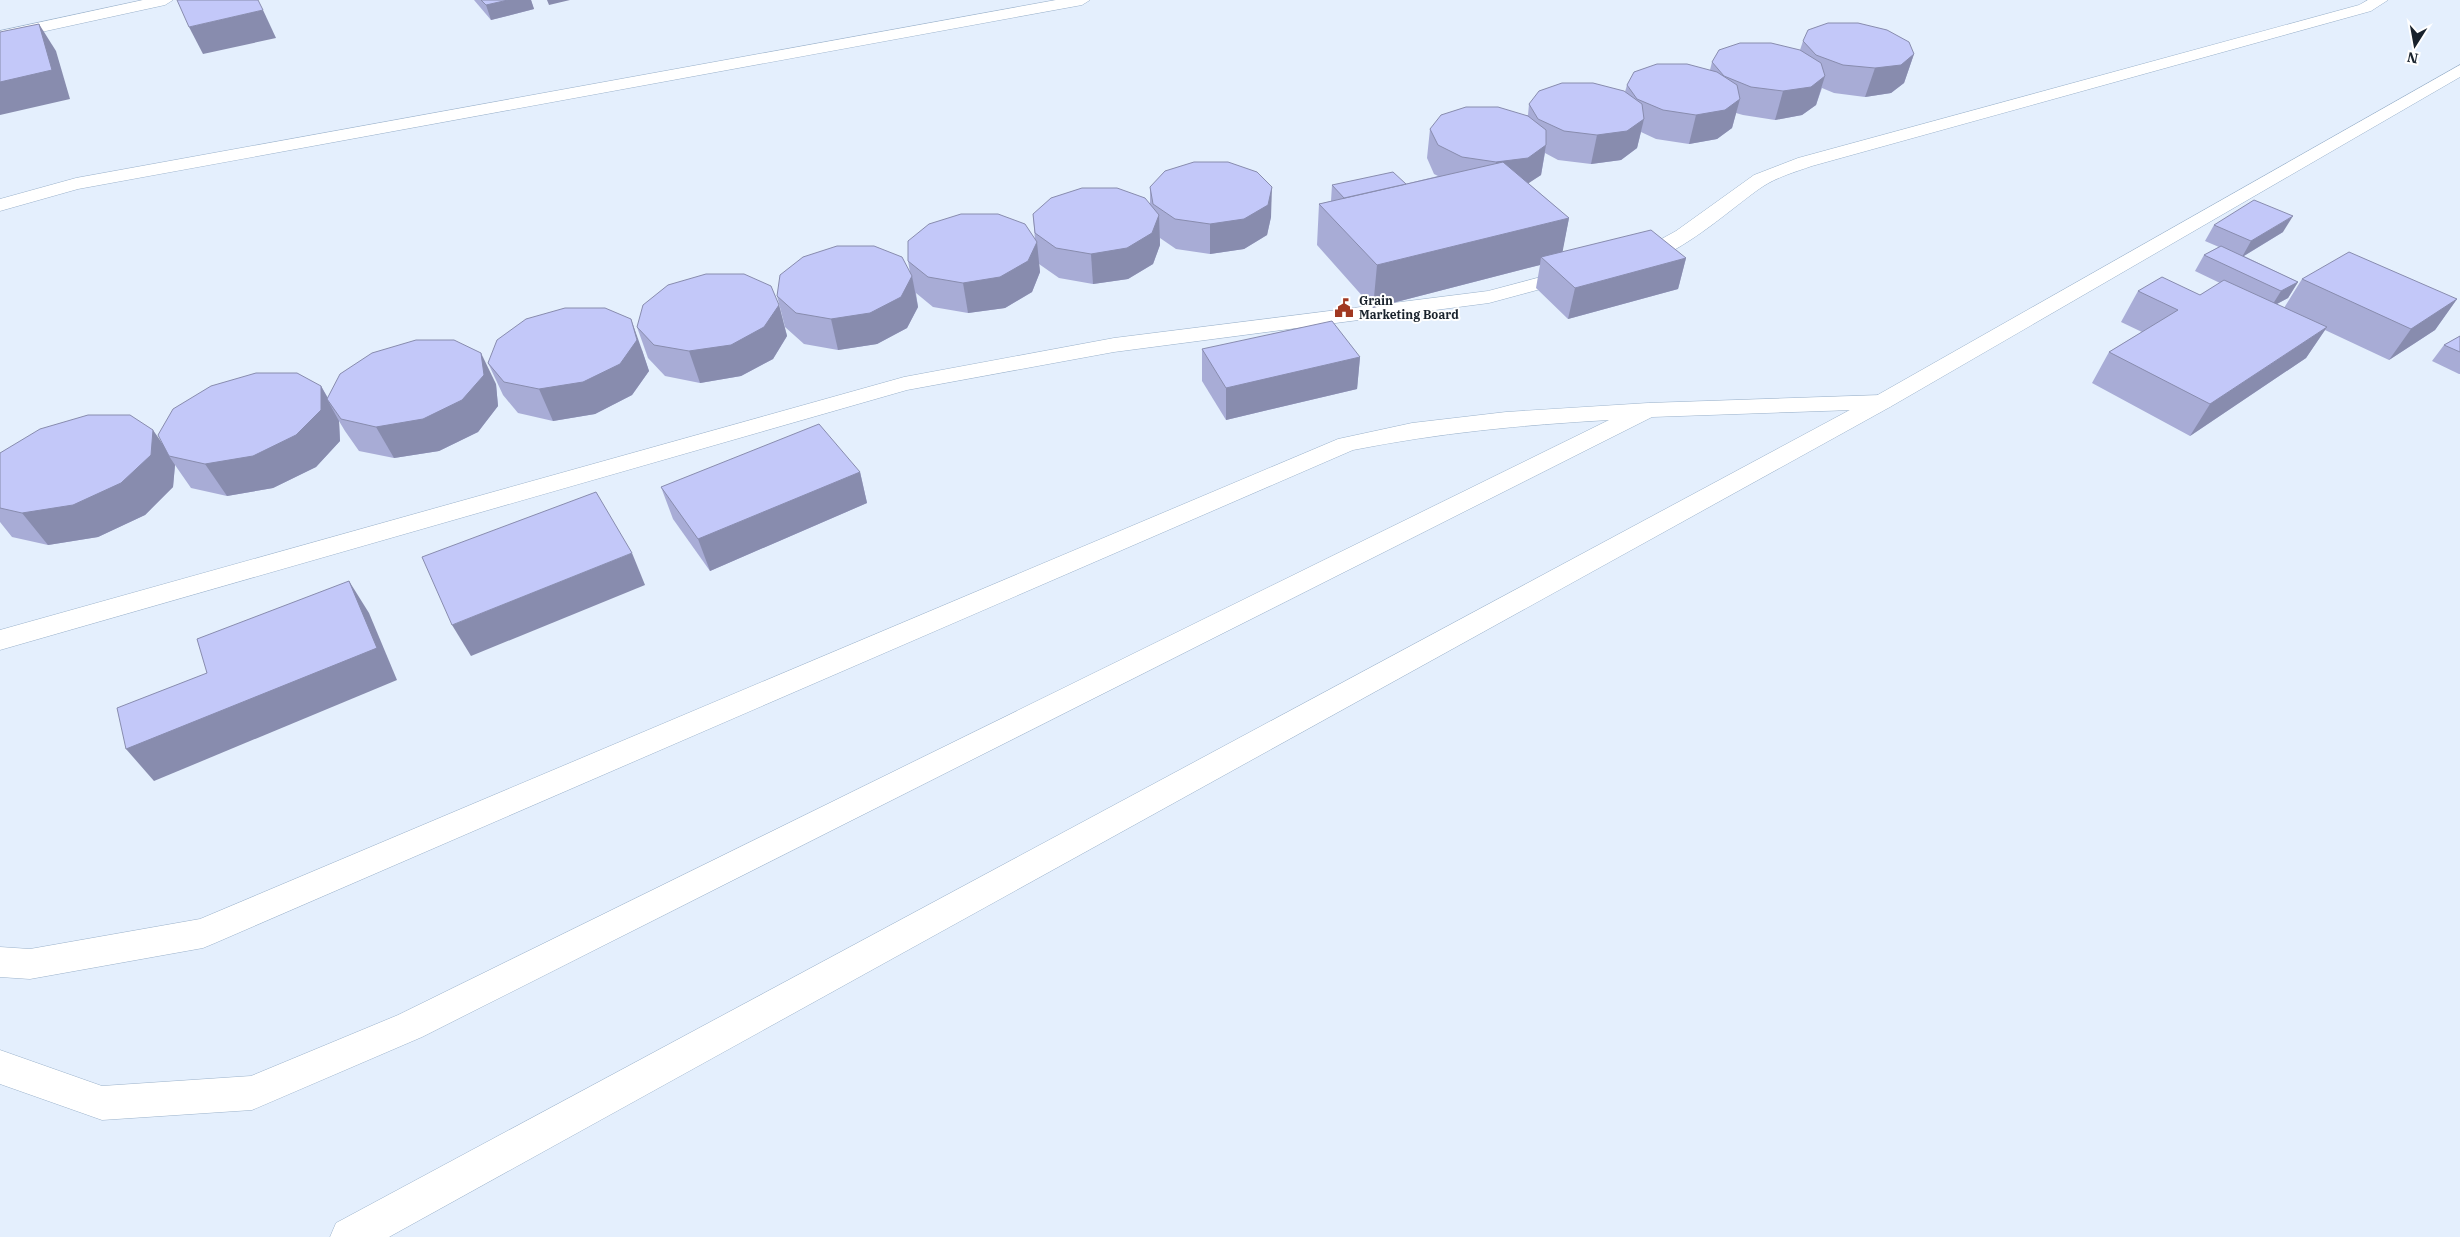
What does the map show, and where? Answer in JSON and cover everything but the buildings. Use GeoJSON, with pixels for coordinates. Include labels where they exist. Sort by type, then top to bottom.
{"type":"FeatureCollection","features":[{"type":"Feature","properties":{"kind":"street"},"geometry":{"type":"LineString","coordinates":[[0,36],[119,5],[165,0]]}},
{"type":"Feature","properties":{"kind":"street"},"geometry":{"type":"LineString","coordinates":[[0,205],[76,184],[1082,0]]}},
{"type":"Feature","properties":{"kind":"street"},"geometry":{"type":"LineString","coordinates":[[0,640],[86,613],[904,384],[1114,345],[1489,297],[1602,267],[1658,251],[1680,239],[1757,182],[1805,162],[2364,8],[2380,0]]}},
{"type":"Feature","properties":{"kind":"street"},"geometry":{"type":"LineString","coordinates":[[350,1237],[1882,402],[2460,70]]}},
{"type":"Feature","properties":{"kind":"street"},"geometry":{"type":"LineString","coordinates":[[0,962],[30,964],[203,933],[1347,444],[1412,431],[1506,419],[1648,410],[1882,402]]}},
{"type":"Feature","properties":{"kind":"street"},"geometry":{"type":"LineString","coordinates":[[0,1067],[102,1103],[252,1093],[410,1026],[1648,410]]}},
{"type":"Feature","properties":{"kind":"shaded area"},"geometry":{"type":"Polygon","coordinates":[[[0,0],[2460,0],[2460,1237],[0,1237],[0,0]]]}},
{"type":"Feature","properties":{"kind":"place","name":"Grain Marketing Board"},"geometry":{"type":"Point","coordinates":[1344,308]}}]}
